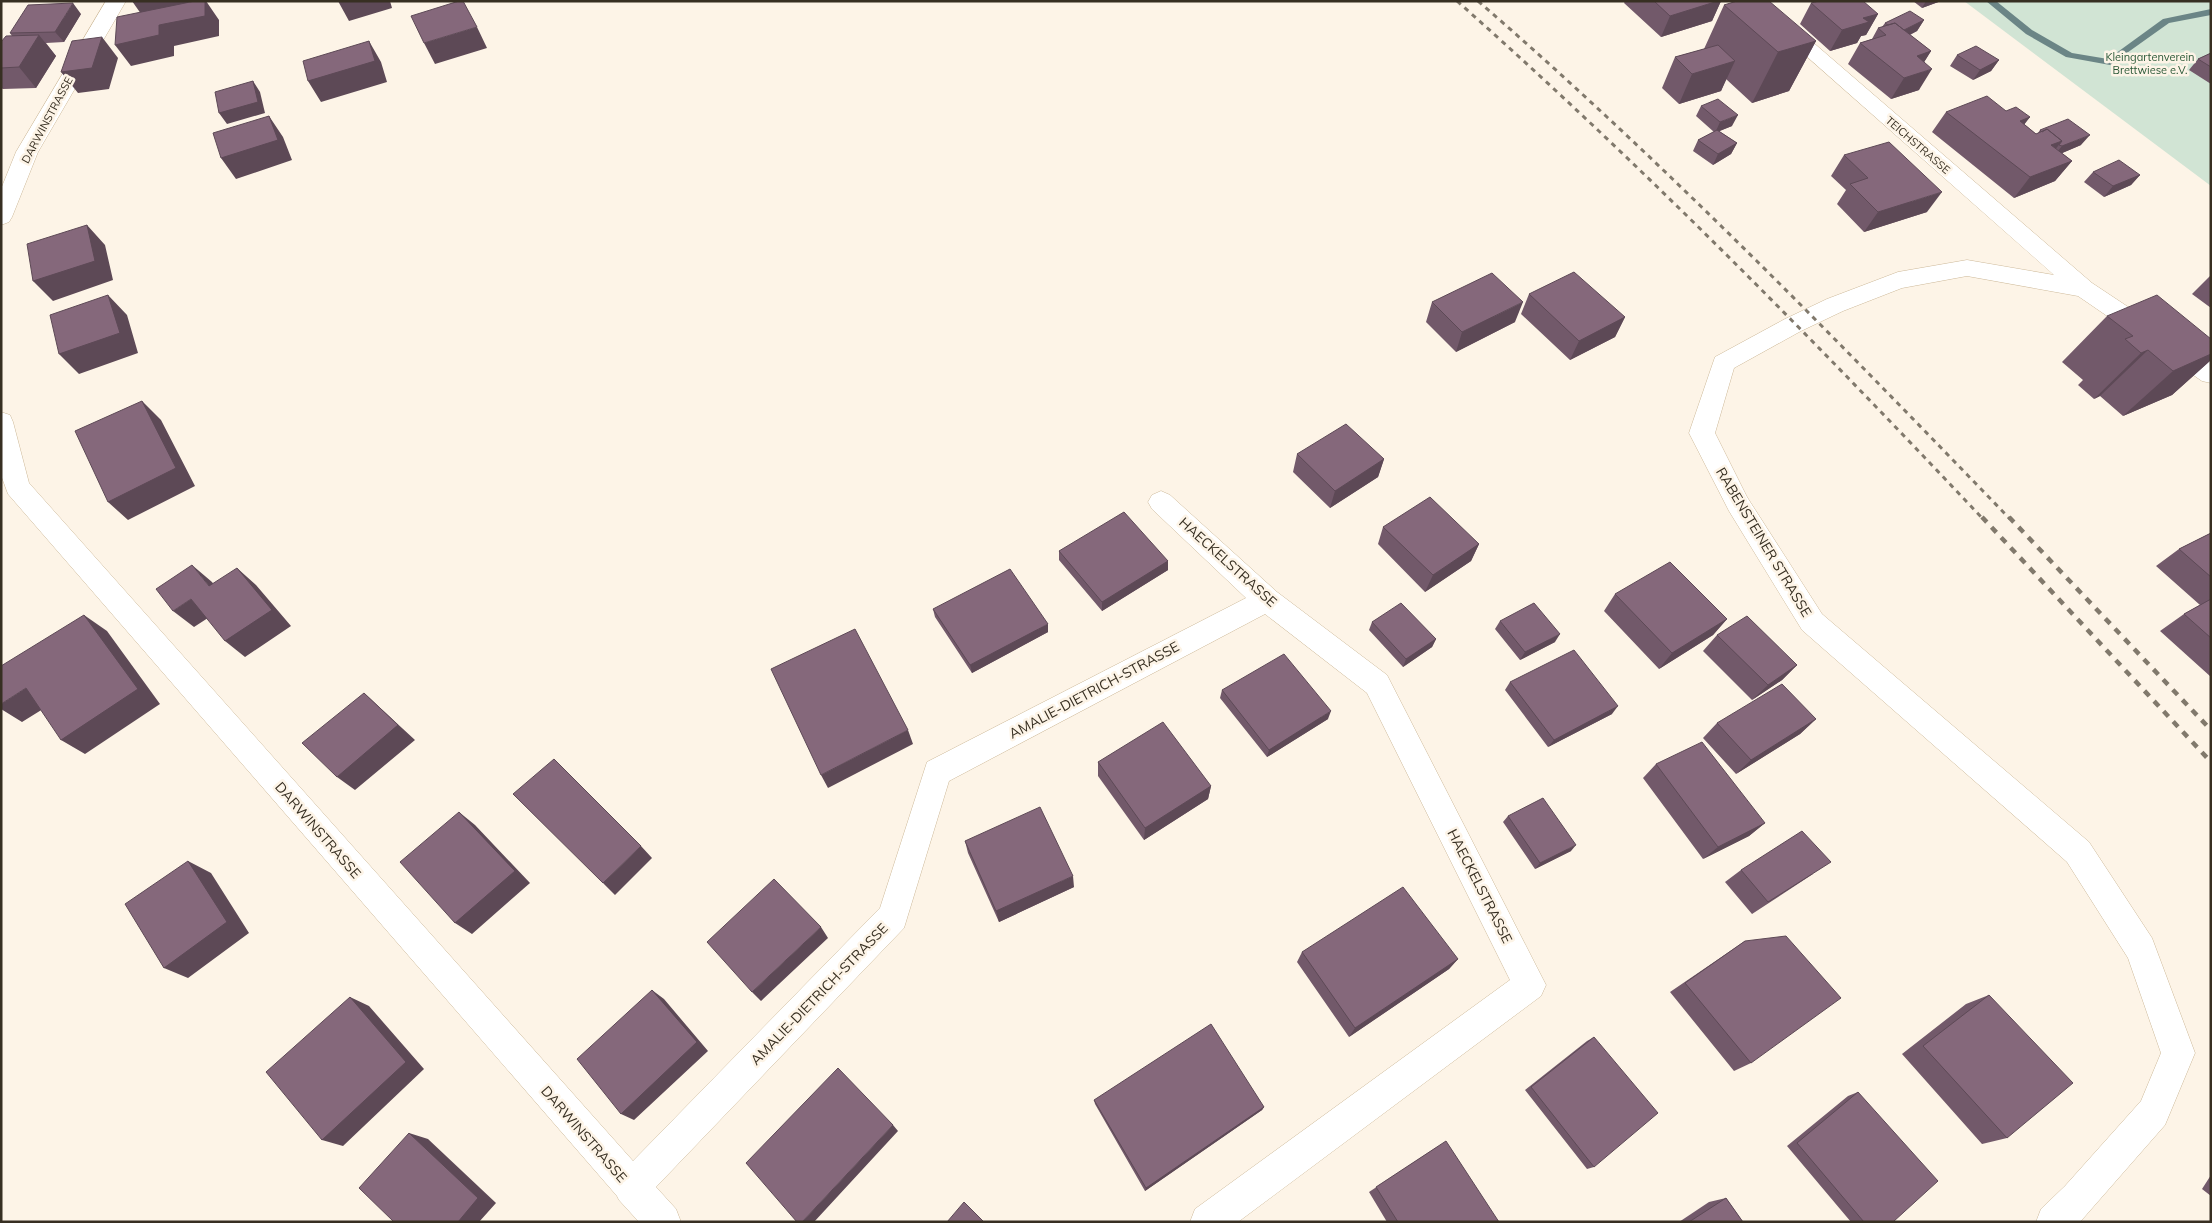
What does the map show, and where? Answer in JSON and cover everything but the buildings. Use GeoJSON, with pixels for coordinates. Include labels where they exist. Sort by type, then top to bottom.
{"type":"FeatureCollection","features":[{"type":"Feature","properties":{"kind":"street","name":"DARWINSTRASSE"},"geometry":{"type":"LineString","coordinates":[[1,217],[27,152],[116,1]]}},
{"type":"Feature","properties":{"kind":"street","name":"TEICHSTRASSE"},"geometry":{"type":"LineString","coordinates":[[1753,1],[2084,289]]}},
{"type":"Feature","properties":{"kind":"street","name":"RABENSTEINER STRASSE"},"geometry":{"type":"LineString","coordinates":[[2054,1222],[2078,1199],[2152,1113],[2178,1053],[2141,949],[2078,852],[1812,622],[1738,504],[1702,433],[1724,363],[1793,324],[1898,280],[1966,268],[2084,289],[2211,374]]}},
{"type":"Feature","properties":{"kind":"street","name":"DARWINSTRASSE"},"geometry":{"type":"LineString","coordinates":[[1,422],[17,487],[631,1188],[663,1222]]}},
{"type":"Feature","properties":{"kind":"street","name":"HAECKELSTRASSE"},"geometry":{"type":"LineString","coordinates":[[1161,502],[1267,600],[1377,684],[1530,985],[1208,1222]]}},
{"type":"Feature","properties":{"kind":"street","name":"AMALIE-DIETRICH-STRASSE"},"geometry":{"type":"LineString","coordinates":[[631,1188],[894,917],[937,772],[1267,600]]}},
{"type":"Feature","properties":{"kind":"green space","name":"Kleingartenverein Brettwiese e.V."},"geometry":{"type":"Polygon","coordinates":[[[1964,1],[2211,1],[2211,186],[1964,1]]]}},
{"type":"Feature","properties":{"kind":"waterway"},"geometry":{"type":"LineString","coordinates":[[1990,1],[2029,32],[2069,55],[2110,62],[2166,21],[2211,12]]}},
{"type":"Feature","properties":{"kind":"railway"},"geometry":{"type":"LineString","coordinates":[[1457,1],[1660,189],[1791,319],[1983,519]]}},
{"type":"Feature","properties":{"kind":"railway"},"geometry":{"type":"LineString","coordinates":[[1478,1],[1616,125],[1750,254],[2010,519]]}},
{"type":"Feature","properties":{"kind":"railway"},"geometry":{"type":"LineString","coordinates":[[1982,517],[2211,762]]}},
{"type":"Feature","properties":{"kind":"railway"},"geometry":{"type":"LineString","coordinates":[[2009,517],[2211,730]]}}]}
